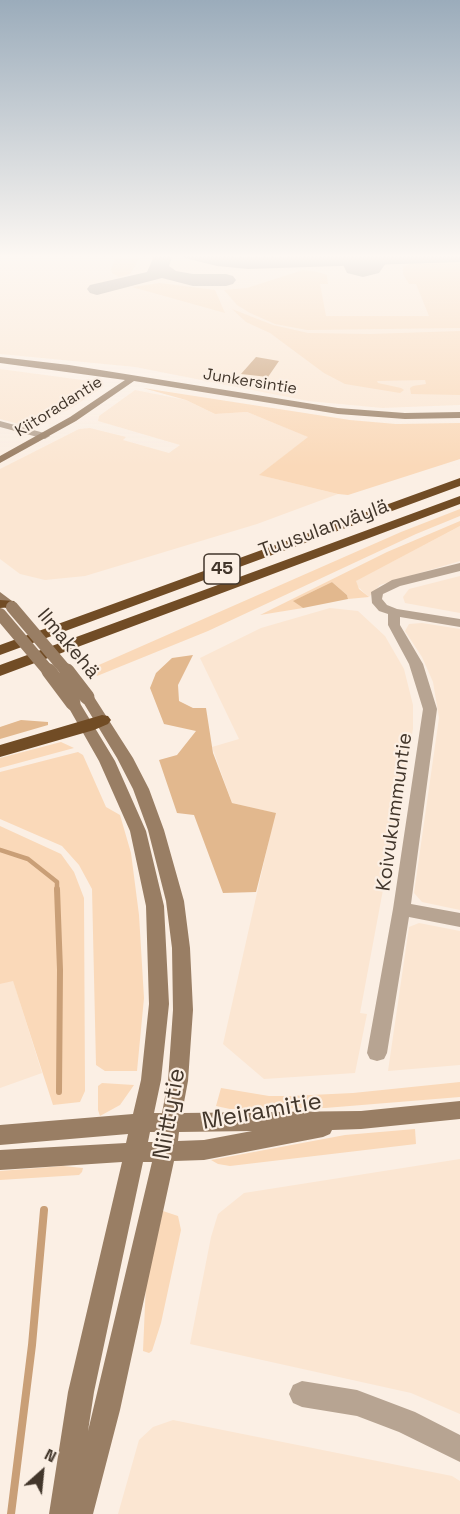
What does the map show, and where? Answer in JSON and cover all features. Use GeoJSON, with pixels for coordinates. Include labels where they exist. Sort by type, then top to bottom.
{"type":"FeatureCollection","features":[{"type":"Feature","properties":{"kind":"highway","name":"Tuusulanväylä"},"geometry":{"type":"LineString","coordinates":[[0,650],[460,482]]}},
{"type":"Feature","properties":{"kind":"highway","name":"Tuusulanväylä"},"geometry":{"type":"LineString","coordinates":[[0,671],[460,501]]}},
{"type":"Feature","properties":{"kind":"highway"},"geometry":{"type":"LineString","coordinates":[[0,751],[95,723]]}},
{"type":"Feature","properties":{"kind":"main road","name":"Junkersintie"},"geometry":{"type":"LineString","coordinates":[[0,360],[133,378],[338,411],[405,416],[460,415]]}},
{"type":"Feature","properties":{"kind":"main road","name":"Kiitoradantie"},"geometry":{"type":"LineString","coordinates":[[0,460],[45,436],[133,378]]}},
{"type":"Feature","properties":{"kind":"main road","name":"Ilmakehä"},"geometry":{"type":"LineString","coordinates":[[4,605],[36,654],[80,700],[95,723]]}},
{"type":"Feature","properties":{"kind":"main road","name":"Niittytie"},"geometry":{"type":"LineString","coordinates":[[80,1514],[107,1410],[171,1122],[178,1081],[183,1010],[181,948],[175,902],[159,839],[141,789],[95,723]]}},
{"type":"Feature","properties":{"kind":"main road","name":"Niittytie"},"geometry":{"type":"LineString","coordinates":[[63,1514],[81,1392],[151,1080],[159,1004],[155,906],[138,831],[95,723]]}},
{"type":"Feature","properties":{"kind":"main road","name":"Meiramitie"},"geometry":{"type":"LineString","coordinates":[[0,1160],[77,1154],[204,1150],[361,1120],[460,1110]]}},
{"type":"Feature","properties":{"kind":"main road","name":"Meiramitie"},"geometry":{"type":"LineString","coordinates":[[0,1135],[142,1122],[361,1120]]}},
{"type":"Feature","properties":{"kind":"street"},"geometry":{"type":"LineString","coordinates":[[0,424],[45,436]]}},
{"type":"Feature","properties":{"kind":"street","name":"Koivukummuntie"},"geometry":{"type":"LineString","coordinates":[[377,1053],[402,909],[430,709],[416,664],[394,625],[394,612],[383,608],[376,600],[377,592],[396,583],[460,567]]}},
{"type":"Feature","properties":{"kind":"street"},"geometry":{"type":"LineString","coordinates":[[394,612],[460,623]]}},
{"type":"Feature","properties":{"kind":"street"},"geometry":{"type":"LineString","coordinates":[[402,909],[460,920]]}},
{"type":"Feature","properties":{"kind":"street"},"geometry":{"type":"LineString","coordinates":[[302,1394],[357,1403],[406,1421],[460,1449]]}},
{"type":"Feature","properties":{"kind":"shaded area"},"geometry":{"type":"Polygon","coordinates":[[[0,325],[460,325],[460,405],[382,408],[308,401],[135,367],[0,354],[0,325]]]}},
{"type":"Feature","properties":{"kind":"shaded area"},"geometry":{"type":"Polygon","coordinates":[[[252,325],[272,325],[308,333],[370,334],[460,331],[460,395],[411,394],[410,388],[426,384],[425,380],[377,381],[404,390],[400,393],[345,384],[324,373],[270,333],[252,325]]]}},
{"type":"Feature","properties":{"kind":"shaded area"},"geometry":{"type":"Polygon","coordinates":[[[278,325],[460,325],[460,328],[307,330],[278,325]]]}},
{"type":"Feature","properties":{"kind":"shaded area"},"geometry":{"type":"Polygon","coordinates":[[[256,357],[279,361],[268,377],[241,374],[256,357]]]}},
{"type":"Feature","properties":{"kind":"shaded area"},"geometry":{"type":"Polygon","coordinates":[[[0,369],[90,381],[103,387],[68,410],[47,417],[35,425],[26,426],[0,419],[0,369]]]}},
{"type":"Feature","properties":{"kind":"shaded area"},"geometry":{"type":"Polygon","coordinates":[[[143,388],[350,420],[396,424],[460,423],[460,459],[348,495],[338,494],[259,475],[308,437],[247,412],[215,414],[186,400],[143,388]]]}},
{"type":"Feature","properties":{"kind":"shaded area"},"geometry":{"type":"Polygon","coordinates":[[[135,390],[186,400],[215,414],[247,412],[309,437],[260,475],[338,494],[257,524],[85,576],[45,580],[20,574],[0,559],[0,469],[79,429],[90,428],[126,437],[123,440],[169,453],[180,445],[98,421],[99,416],[135,390]]]}},
{"type":"Feature","properties":{"kind":"shaded area"},"geometry":{"type":"Polygon","coordinates":[[[460,509],[460,516],[416,534],[208,631],[97,676],[92,668],[401,532],[460,509]]]}},
{"type":"Feature","properties":{"kind":"shaded area"},"geometry":{"type":"Polygon","coordinates":[[[460,521],[460,526],[356,581],[359,589],[369,597],[348,599],[347,595],[332,582],[294,601],[303,608],[260,615],[387,552],[460,521]]]}},
{"type":"Feature","properties":{"kind":"shaded area"},"geometry":{"type":"Polygon","coordinates":[[[460,526],[460,561],[380,585],[369,597],[356,585],[355,581],[460,526]]]}},
{"type":"Feature","properties":{"kind":"shaded area"},"geometry":{"type":"Polygon","coordinates":[[[460,576],[460,613],[405,603],[403,597],[409,589],[460,576]]]}},
{"type":"Feature","properties":{"kind":"shaded area"},"geometry":{"type":"Polygon","coordinates":[[[332,582],[347,595],[348,599],[303,608],[293,601],[332,582]]]}},
{"type":"Feature","properties":{"kind":"shaded area"},"geometry":{"type":"Polygon","coordinates":[[[330,608],[358,611],[385,636],[404,669],[413,705],[413,729],[360,1013],[367,1014],[355,1073],[264,1079],[223,1044],[275,813],[232,803],[212,747],[239,739],[200,658],[261,628],[330,608]]]}},
{"type":"Feature","properties":{"kind":"shaded area"},"geometry":{"type":"Polygon","coordinates":[[[422,623],[460,629],[460,910],[422,902],[414,893],[439,718],[433,682],[422,657],[405,631],[409,624],[422,623]]]}},
{"type":"Feature","properties":{"kind":"shaded area"},"geometry":{"type":"Polygon","coordinates":[[[193,655],[178,685],[179,701],[193,708],[206,708],[213,753],[232,803],[276,813],[256,892],[223,893],[194,815],[177,813],[159,760],[177,755],[196,731],[164,724],[150,688],[156,673],[172,658],[193,655]]]}},
{"type":"Feature","properties":{"kind":"shaded area"},"geometry":{"type":"Polygon","coordinates":[[[21,720],[48,722],[48,725],[0,739],[0,727],[21,720]]]}},
{"type":"Feature","properties":{"kind":"shaded area"},"geometry":{"type":"Polygon","coordinates":[[[61,742],[74,748],[0,768],[0,758],[61,742]]]}},
{"type":"Feature","properties":{"kind":"shaded area"},"geometry":{"type":"Polygon","coordinates":[[[78,752],[83,755],[106,807],[120,815],[131,853],[139,915],[144,998],[137,1071],[105,1071],[96,1065],[92,889],[79,865],[62,846],[0,819],[0,772],[78,752]]]}},
{"type":"Feature","properties":{"kind":"shaded area"},"geometry":{"type":"Polygon","coordinates":[[[0,826],[61,854],[74,872],[84,898],[85,1091],[80,1102],[53,1105],[13,981],[0,984],[0,826]]]}},
{"type":"Feature","properties":{"kind":"shaded area"},"geometry":{"type":"Polygon","coordinates":[[[419,923],[460,931],[460,1065],[388,1071],[409,927],[419,923]]]}},
{"type":"Feature","properties":{"kind":"shaded area"},"geometry":{"type":"Polygon","coordinates":[[[13,980],[42,1073],[0,1088],[0,984],[13,980]]]}},
{"type":"Feature","properties":{"kind":"shaded area"},"geometry":{"type":"Polygon","coordinates":[[[460,1082],[460,1097],[325,1108],[230,1109],[216,1106],[221,1088],[269,1096],[290,1096],[353,1093],[460,1082]]]}},
{"type":"Feature","properties":{"kind":"shaded area"},"geometry":{"type":"Polygon","coordinates":[[[102,1083],[134,1085],[120,1105],[100,1116],[98,1086],[102,1083]]]}},
{"type":"Feature","properties":{"kind":"shaded area"},"geometry":{"type":"Polygon","coordinates":[[[415,1129],[416,1144],[230,1166],[211,1160],[345,1135],[415,1129]]]}},
{"type":"Feature","properties":{"kind":"shaded area"},"geometry":{"type":"Polygon","coordinates":[[[460,1159],[460,1414],[411,1393],[190,1344],[211,1237],[218,1214],[244,1193],[460,1159]]]}},
{"type":"Feature","properties":{"kind":"shaded area"},"geometry":{"type":"Polygon","coordinates":[[[63,1166],[83,1168],[79,1175],[0,1180],[0,1171],[63,1166]]]}},
{"type":"Feature","properties":{"kind":"shaded area"},"geometry":{"type":"Polygon","coordinates":[[[163,1211],[178,1216],[181,1230],[161,1323],[152,1351],[149,1353],[143,1351],[146,1282],[163,1211]]]}},
{"type":"Feature","properties":{"kind":"shaded area"},"geometry":{"type":"Polygon","coordinates":[[[173,1420],[452,1476],[460,1481],[460,1514],[118,1514],[139,1440],[153,1427],[173,1420]]]}},
{"type":"Feature","properties":{"kind":"waterway"},"geometry":{"type":"LineString","coordinates":[[0,850],[28,859],[57,882],[57,889]]}},
{"type":"Feature","properties":{"kind":"waterway"},"geometry":{"type":"LineString","coordinates":[[57,889],[60,970],[59,1092]]}},
{"type":"Feature","properties":{"kind":"waterway"},"geometry":{"type":"LineString","coordinates":[[11,1514],[32,1345],[44,1210]]}}]}
